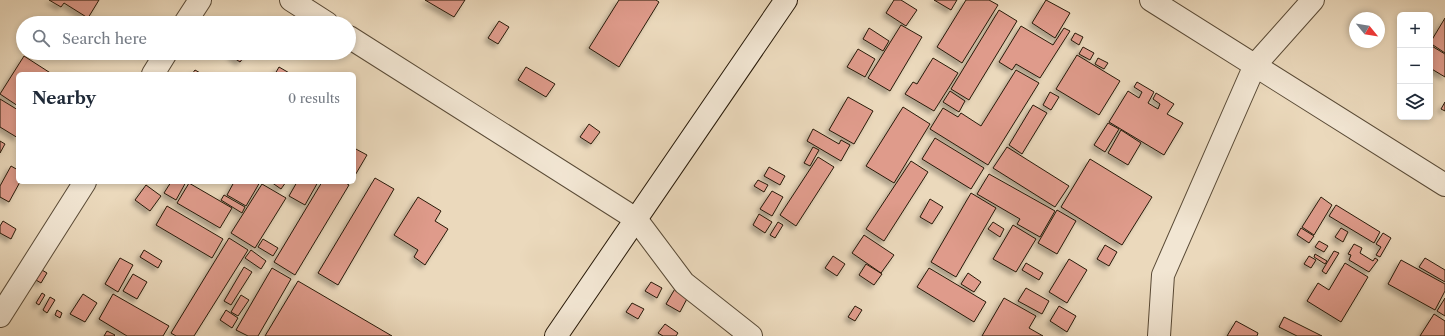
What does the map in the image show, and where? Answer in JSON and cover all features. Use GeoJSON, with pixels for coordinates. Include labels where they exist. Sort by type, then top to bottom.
{"type":"FeatureCollection","features":[{"type":"Feature","properties":{"kind":"street"},"geometry":{"type":"LineString","coordinates":[[190,16],[200,0]]}},
{"type":"Feature","properties":{"kind":"street"},"geometry":{"type":"LineString","coordinates":[[291,0],[316,16]]}},
{"type":"Feature","properties":{"kind":"street"},"geometry":{"type":"LineString","coordinates":[[556,336],[786,0]]}},
{"type":"Feature","properties":{"kind":"street"},"geometry":{"type":"LineString","coordinates":[[1151,0],[1445,185]]}},
{"type":"Feature","properties":{"kind":"street"},"geometry":{"type":"LineString","coordinates":[[1159,336],[1163,275],[1255,65],[1313,0]]}},
{"type":"Feature","properties":{"kind":"street"},"geometry":{"type":"LineString","coordinates":[[356,41],[636,219],[684,283],[751,336]]}},
{"type":"Feature","properties":{"kind":"street"},"geometry":{"type":"LineString","coordinates":[[154,72],[162,60]]}},
{"type":"Feature","properties":{"kind":"street"},"geometry":{"type":"LineString","coordinates":[[0,316],[83,184]]}},
{"type":"Feature","properties":{"kind":"building"},"geometry":{"type":"Polygon","coordinates":[[[49,0],[99,0],[89,16],[85,16],[64,3],[61,7],[49,0]]]}},
{"type":"Feature","properties":{"kind":"building"},"geometry":{"type":"Polygon","coordinates":[[[425,0],[465,0],[454,17],[425,0]]]}},
{"type":"Feature","properties":{"kind":"building"},"geometry":{"type":"Polygon","coordinates":[[[619,0],[656,0],[659,2],[619,67],[589,48],[619,0]]]}},
{"type":"Feature","properties":{"kind":"building"},"geometry":{"type":"Polygon","coordinates":[[[894,0],[901,0],[917,10],[906,26],[886,13],[894,0]]]}},
{"type":"Feature","properties":{"kind":"building"},"geometry":{"type":"Polygon","coordinates":[[[934,0],[957,0],[951,10],[934,0]]]}},
{"type":"Feature","properties":{"kind":"building"},"geometry":{"type":"Polygon","coordinates":[[[966,0],[989,0],[998,5],[962,63],[937,47],[966,0]]]}},
{"type":"Feature","properties":{"kind":"building"},"geometry":{"type":"Polygon","coordinates":[[[1046,0],[1070,13],[1055,38],[1032,23],[1046,0]]]}},
{"type":"Feature","properties":{"kind":"building"},"geometry":{"type":"Polygon","coordinates":[[[999,10],[1017,21],[969,100],[951,89],[999,10]]]}},
{"type":"Feature","properties":{"kind":"building"},"geometry":{"type":"Polygon","coordinates":[[[1445,18],[1445,53],[1433,45],[1433,38],[1445,18]]]}},
{"type":"Feature","properties":{"kind":"building"},"geometry":{"type":"Polygon","coordinates":[[[499,21],[509,27],[498,44],[488,38],[499,21]]]}},
{"type":"Feature","properties":{"kind":"building"},"geometry":{"type":"Polygon","coordinates":[[[901,25],[922,37],[890,91],[868,78],[901,25]]]}},
{"type":"Feature","properties":{"kind":"building"},"geometry":{"type":"Polygon","coordinates":[[[1021,26],[1053,45],[1064,28],[1070,31],[1040,78],[1016,64],[1012,70],[999,62],[1021,26]]]}},
{"type":"Feature","properties":{"kind":"building"},"geometry":{"type":"Polygon","coordinates":[[[869,28],[889,41],[883,51],[863,39],[869,28]]]}},
{"type":"Feature","properties":{"kind":"building"},"geometry":{"type":"Polygon","coordinates":[[[1075,33],[1083,37],[1079,45],[1071,40],[1075,33]]]}},
{"type":"Feature","properties":{"kind":"building"},"geometry":{"type":"Polygon","coordinates":[[[1083,47],[1094,53],[1090,60],[1079,54],[1083,47]]]}},
{"type":"Feature","properties":{"kind":"building"},"geometry":{"type":"Polygon","coordinates":[[[1433,47],[1445,54],[1445,77],[1433,70],[1433,47]]]}},
{"type":"Feature","properties":{"kind":"building"},"geometry":{"type":"Polygon","coordinates":[[[858,49],[875,59],[865,77],[847,67],[858,49]]]}},
{"type":"Feature","properties":{"kind":"building"},"geometry":{"type":"Polygon","coordinates":[[[1077,55],[1120,81],[1099,115],[1056,89],[1077,55]]]}},
{"type":"Feature","properties":{"kind":"building"},"geometry":{"type":"Polygon","coordinates":[[[933,58],[958,73],[934,111],[905,94],[913,82],[917,84],[933,58]]]}},
{"type":"Feature","properties":{"kind":"building"},"geometry":{"type":"Polygon","coordinates":[[[1098,58],[1108,63],[1104,69],[1095,64],[1098,58]]]}},
{"type":"Feature","properties":{"kind":"building"},"geometry":{"type":"Polygon","coordinates":[[[21,60],[30,60],[49,72],[16,72],[16,105],[0,94],[21,60]]]}},
{"type":"Feature","properties":{"kind":"building"},"geometry":{"type":"Polygon","coordinates":[[[279,67],[288,72],[276,72],[279,67]]]}},
{"type":"Feature","properties":{"kind":"building"},"geometry":{"type":"Polygon","coordinates":[[[526,67],[555,84],[546,97],[518,80],[526,67]]]}},
{"type":"Feature","properties":{"kind":"building"},"geometry":{"type":"Polygon","coordinates":[[[1016,70],[1039,83],[988,165],[930,129],[943,108],[958,117],[961,113],[981,126],[1016,70]]]}},
{"type":"Feature","properties":{"kind":"building"},"geometry":{"type":"Polygon","coordinates":[[[1137,82],[1154,92],[1148,103],[1158,109],[1160,104],[1153,99],[1156,93],[1174,104],[1167,114],[1183,123],[1164,155],[1109,122],[1128,91],[1139,98],[1142,92],[1134,87],[1137,82]]]}},
{"type":"Feature","properties":{"kind":"building"},"geometry":{"type":"Polygon","coordinates":[[[950,91],[965,101],[959,112],[943,102],[950,91]]]}},
{"type":"Feature","properties":{"kind":"building"},"geometry":{"type":"Polygon","coordinates":[[[1050,92],[1059,97],[1051,110],[1043,105],[1050,92]]]}},
{"type":"Feature","properties":{"kind":"building"},"geometry":{"type":"Polygon","coordinates":[[[848,97],[873,111],[854,144],[829,130],[848,97]]]}},
{"type":"Feature","properties":{"kind":"building"},"geometry":{"type":"Polygon","coordinates":[[[0,99],[16,109],[16,137],[0,127],[0,99]]]}},
{"type":"Feature","properties":{"kind":"building"},"geometry":{"type":"Polygon","coordinates":[[[1445,102],[1445,111],[1441,109],[1445,102]]]}},
{"type":"Feature","properties":{"kind":"building"},"geometry":{"type":"Polygon","coordinates":[[[1033,105],[1047,113],[1022,154],[1009,145],[1033,105]]]}},
{"type":"Feature","properties":{"kind":"building"},"geometry":{"type":"Polygon","coordinates":[[[903,107],[930,124],[894,183],[866,166],[903,107]]]}},
{"type":"Feature","properties":{"kind":"building"},"geometry":{"type":"Polygon","coordinates":[[[1108,123],[1119,129],[1105,152],[1094,145],[1108,123]]]}},
{"type":"Feature","properties":{"kind":"building"},"geometry":{"type":"Polygon","coordinates":[[[589,124],[600,132],[591,144],[580,137],[589,124]]]}},
{"type":"Feature","properties":{"kind":"building"},"geometry":{"type":"Polygon","coordinates":[[[813,129],[839,144],[841,140],[850,145],[841,161],[807,141],[813,129]]]}},
{"type":"Feature","properties":{"kind":"building"},"geometry":{"type":"Polygon","coordinates":[[[1121,130],[1141,143],[1128,165],[1108,153],[1121,130]]]}},
{"type":"Feature","properties":{"kind":"building"},"geometry":{"type":"Polygon","coordinates":[[[935,138],[984,168],[971,189],[922,159],[935,138]]]}},
{"type":"Feature","properties":{"kind":"building"},"geometry":{"type":"Polygon","coordinates":[[[0,141],[5,144],[0,153],[0,141]]]}},
{"type":"Feature","properties":{"kind":"building"},"geometry":{"type":"Polygon","coordinates":[[[813,147],[819,150],[810,166],[804,163],[813,147]]]}},
{"type":"Feature","properties":{"kind":"building"},"geometry":{"type":"Polygon","coordinates":[[[1007,147],[1069,186],[1055,207],[993,168],[1007,147]]]}},
{"type":"Feature","properties":{"kind":"building"},"geometry":{"type":"Polygon","coordinates":[[[356,149],[367,155],[356,174],[356,149]]]}},
{"type":"Feature","properties":{"kind":"building"},"geometry":{"type":"Polygon","coordinates":[[[818,157],[834,167],[796,226],[780,215],[818,157]]]}},
{"type":"Feature","properties":{"kind":"building"},"geometry":{"type":"Polygon","coordinates":[[[1090,159],[1152,197],[1122,245],[1061,207],[1090,159]]]}},
{"type":"Feature","properties":{"kind":"building"},"geometry":{"type":"Polygon","coordinates":[[[911,161],[928,172],[884,241],[866,229],[911,161]]]}},
{"type":"Feature","properties":{"kind":"building"},"geometry":{"type":"Polygon","coordinates":[[[11,166],[16,169],[16,184],[19,184],[9,202],[0,197],[0,186],[11,166]]]}},
{"type":"Feature","properties":{"kind":"building"},"geometry":{"type":"Polygon","coordinates":[[[769,167],[785,176],[780,185],[764,176],[769,167]]]}},
{"type":"Feature","properties":{"kind":"building"},"geometry":{"type":"Polygon","coordinates":[[[989,174],[1055,211],[1040,237],[1017,224],[1020,219],[977,194],[989,174]]]}},
{"type":"Feature","properties":{"kind":"building"},"geometry":{"type":"Polygon","coordinates":[[[375,178],[394,189],[338,285],[318,273],[375,178]]]}},
{"type":"Feature","properties":{"kind":"building"},"geometry":{"type":"Polygon","coordinates":[[[758,180],[768,185],[764,192],[754,186],[758,180]]]}},
{"type":"Feature","properties":{"kind":"building"},"geometry":{"type":"Polygon","coordinates":[[[170,184],[185,184],[176,200],[164,193],[170,184]]]}},
{"type":"Feature","properties":{"kind":"building"},"geometry":{"type":"Polygon","coordinates":[[[188,184],[191,184],[232,208],[220,228],[177,203],[188,184]]]}},
{"type":"Feature","properties":{"kind":"building"},"geometry":{"type":"Polygon","coordinates":[[[233,184],[259,184],[246,206],[227,195],[233,184]]]}},
{"type":"Feature","properties":{"kind":"building"},"geometry":{"type":"Polygon","coordinates":[[[262,184],[286,198],[255,248],[231,233],[262,184]]]}},
{"type":"Feature","properties":{"kind":"building"},"geometry":{"type":"Polygon","coordinates":[[[274,184],[285,184],[281,189],[274,184]]]}},
{"type":"Feature","properties":{"kind":"building"},"geometry":{"type":"Polygon","coordinates":[[[296,184],[317,184],[305,205],[289,196],[296,184]]]}},
{"type":"Feature","properties":{"kind":"building"},"geometry":{"type":"Polygon","coordinates":[[[321,184],[349,185],[295,275],[274,262],[321,184]]]}},
{"type":"Feature","properties":{"kind":"building"},"geometry":{"type":"Polygon","coordinates":[[[146,185],[161,196],[150,211],[135,200],[146,185]]]}},
{"type":"Feature","properties":{"kind":"building"},"geometry":{"type":"Polygon","coordinates":[[[772,191],[783,197],[772,216],[760,209],[772,191]]]}},
{"type":"Feature","properties":{"kind":"building"},"geometry":{"type":"Polygon","coordinates":[[[971,193],[996,208],[956,277],[931,262],[971,193]]]}},
{"type":"Feature","properties":{"kind":"building"},"geometry":{"type":"Polygon","coordinates":[[[224,195],[245,207],[242,213],[221,200],[224,195]]]}},
{"type":"Feature","properties":{"kind":"building"},"geometry":{"type":"Polygon","coordinates":[[[418,197],[441,211],[435,221],[448,229],[425,265],[414,257],[418,250],[394,235],[418,197]]]}},
{"type":"Feature","properties":{"kind":"building"},"geometry":{"type":"Polygon","coordinates":[[[1321,197],[1332,205],[1314,235],[1302,227],[1321,197]]]}},
{"type":"Feature","properties":{"kind":"building"},"geometry":{"type":"Polygon","coordinates":[[[930,199],[943,207],[932,224],[920,217],[930,199]]]}},
{"type":"Feature","properties":{"kind":"building"},"geometry":{"type":"Polygon","coordinates":[[[1336,205],[1380,232],[1374,243],[1329,216],[1336,205]]]}},
{"type":"Feature","properties":{"kind":"building"},"geometry":{"type":"Polygon","coordinates":[[[167,206],[223,239],[212,258],[156,225],[167,206]]]}},
{"type":"Feature","properties":{"kind":"building"},"geometry":{"type":"Polygon","coordinates":[[[1057,210],[1076,221],[1057,254],[1038,243],[1057,210]]]}},
{"type":"Feature","properties":{"kind":"building"},"geometry":{"type":"Polygon","coordinates":[[[759,214],[772,222],[765,233],[753,225],[759,214]]]}},
{"type":"Feature","properties":{"kind":"building"},"geometry":{"type":"Polygon","coordinates":[[[3,221],[16,229],[11,239],[0,233],[0,226],[3,221]]]}},
{"type":"Feature","properties":{"kind":"building"},"geometry":{"type":"Polygon","coordinates":[[[778,222],[783,225],[775,238],[770,235],[778,222]]]}},
{"type":"Feature","properties":{"kind":"building"},"geometry":{"type":"Polygon","coordinates":[[[993,222],[1004,229],[1000,237],[988,229],[993,222]]]}},
{"type":"Feature","properties":{"kind":"building"},"geometry":{"type":"Polygon","coordinates":[[[1013,225],[1036,239],[1016,272],[993,259],[1013,225]]]}},
{"type":"Feature","properties":{"kind":"building"},"geometry":{"type":"Polygon","coordinates":[[[1301,228],[1314,236],[1309,243],[1297,235],[1301,228]]]}},
{"type":"Feature","properties":{"kind":"building"},"geometry":{"type":"Polygon","coordinates":[[[1341,228],[1348,232],[1343,242],[1335,237],[1341,228]]]}},
{"type":"Feature","properties":{"kind":"building"},"geometry":{"type":"Polygon","coordinates":[[[1383,233],[1391,238],[1380,257],[1376,255],[1381,247],[1376,244],[1383,233]]]}},
{"type":"Feature","properties":{"kind":"building"},"geometry":{"type":"Polygon","coordinates":[[[864,235],[894,255],[881,273],[852,253],[864,235]]]}},
{"type":"Feature","properties":{"kind":"building"},"geometry":{"type":"Polygon","coordinates":[[[229,238],[248,250],[194,336],[176,336],[171,333],[229,238]]]}},
{"type":"Feature","properties":{"kind":"building"},"geometry":{"type":"Polygon","coordinates":[[[263,239],[278,248],[273,256],[258,247],[263,239]]]}},
{"type":"Feature","properties":{"kind":"building"},"geometry":{"type":"Polygon","coordinates":[[[1319,241],[1328,246],[1324,252],[1315,247],[1319,241]]]}},
{"type":"Feature","properties":{"kind":"building"},"geometry":{"type":"Polygon","coordinates":[[[1354,244],[1362,248],[1360,253],[1373,261],[1375,258],[1378,260],[1369,272],[1349,260],[1351,255],[1348,254],[1354,244]]]}},
{"type":"Feature","properties":{"kind":"building"},"geometry":{"type":"Polygon","coordinates":[[[1105,245],[1117,252],[1109,266],[1097,259],[1105,245]]]}},
{"type":"Feature","properties":{"kind":"building"},"geometry":{"type":"Polygon","coordinates":[[[144,250],[162,261],[158,268],[140,257],[144,250]]]}},
{"type":"Feature","properties":{"kind":"building"},"geometry":{"type":"Polygon","coordinates":[[[251,250],[266,261],[261,269],[245,258],[251,250]]]}},
{"type":"Feature","properties":{"kind":"building"},"geometry":{"type":"Polygon","coordinates":[[[1334,251],[1339,253],[1326,274],[1322,271],[1334,251]]]}},
{"type":"Feature","properties":{"kind":"building"},"geometry":{"type":"Polygon","coordinates":[[[1315,254],[1327,261],[1325,264],[1314,257],[1315,254]]]}},
{"type":"Feature","properties":{"kind":"building"},"geometry":{"type":"Polygon","coordinates":[[[833,256],[845,264],[837,276],[825,268],[833,256]]]}},
{"type":"Feature","properties":{"kind":"building"},"geometry":{"type":"Polygon","coordinates":[[[1309,256],[1316,260],[1311,268],[1304,264],[1309,256]]]}},
{"type":"Feature","properties":{"kind":"building"},"geometry":{"type":"Polygon","coordinates":[[[120,258],[133,265],[118,292],[105,284],[120,258]]]}},
{"type":"Feature","properties":{"kind":"building"},"geometry":{"type":"Polygon","coordinates":[[[1425,258],[1445,270],[1445,282],[1419,267],[1425,258]]]}},
{"type":"Feature","properties":{"kind":"building"},"geometry":{"type":"Polygon","coordinates":[[[1069,259],[1087,270],[1067,303],[1049,292],[1069,259]]]}},
{"type":"Feature","properties":{"kind":"building"},"geometry":{"type":"Polygon","coordinates":[[[1401,260],[1445,284],[1445,291],[1435,310],[1388,284],[1401,260]]]}},
{"type":"Feature","properties":{"kind":"building"},"geometry":{"type":"Polygon","coordinates":[[[1026,263],[1043,273],[1039,280],[1022,270],[1026,263]]]}},
{"type":"Feature","properties":{"kind":"building"},"geometry":{"type":"Polygon","coordinates":[[[1345,263],[1368,277],[1341,322],[1307,301],[1318,283],[1329,290],[1345,263]]]}},
{"type":"Feature","properties":{"kind":"building"},"geometry":{"type":"Polygon","coordinates":[[[866,264],[882,274],[874,285],[859,275],[866,264]]]}},
{"type":"Feature","properties":{"kind":"building"},"geometry":{"type":"Polygon","coordinates":[[[244,267],[252,272],[231,305],[224,301],[244,267]]]}},
{"type":"Feature","properties":{"kind":"building"},"geometry":{"type":"Polygon","coordinates":[[[272,268],[291,279],[258,336],[248,336],[236,330],[272,268]]]}},
{"type":"Feature","properties":{"kind":"building"},"geometry":{"type":"Polygon","coordinates":[[[929,268],[986,302],[974,322],[917,287],[929,268]]]}},
{"type":"Feature","properties":{"kind":"building"},"geometry":{"type":"Polygon","coordinates":[[[42,270],[47,273],[41,283],[36,280],[42,270]]]}},
{"type":"Feature","properties":{"kind":"building"},"geometry":{"type":"Polygon","coordinates":[[[968,273],[981,282],[974,292],[961,284],[968,273]]]}},
{"type":"Feature","properties":{"kind":"building"},"geometry":{"type":"Polygon","coordinates":[[[133,274],[147,282],[137,299],[123,291],[133,274]]]}},
{"type":"Feature","properties":{"kind":"building"},"geometry":{"type":"Polygon","coordinates":[[[298,281],[392,336],[265,336],[298,281]]]}},
{"type":"Feature","properties":{"kind":"building"},"geometry":{"type":"Polygon","coordinates":[[[651,282],[662,288],[657,298],[645,291],[651,282]]]}},
{"type":"Feature","properties":{"kind":"building"},"geometry":{"type":"Polygon","coordinates":[[[676,287],[689,295],[680,312],[666,304],[676,287]]]}},
{"type":"Feature","properties":{"kind":"building"},"geometry":{"type":"Polygon","coordinates":[[[1026,288],[1049,301],[1042,314],[1018,301],[1026,288]]]}},
{"type":"Feature","properties":{"kind":"building"},"geometry":{"type":"Polygon","coordinates":[[[42,293],[45,295],[39,305],[36,303],[42,293]]]}},
{"type":"Feature","properties":{"kind":"building"},"geometry":{"type":"Polygon","coordinates":[[[83,294],[97,303],[85,322],[70,314],[83,294]]]}},
{"type":"Feature","properties":{"kind":"building"},"geometry":{"type":"Polygon","coordinates":[[[113,294],[169,326],[163,336],[127,336],[99,319],[113,294]]]}},
{"type":"Feature","properties":{"kind":"building"},"geometry":{"type":"Polygon","coordinates":[[[241,295],[249,300],[238,316],[231,312],[241,295]]]}},
{"type":"Feature","properties":{"kind":"building"},"geometry":{"type":"Polygon","coordinates":[[[50,297],[55,300],[47,313],[43,310],[50,297]]]}},
{"type":"Feature","properties":{"kind":"building"},"geometry":{"type":"Polygon","coordinates":[[[1004,298],[1036,316],[1029,328],[1043,336],[982,336],[1004,298]]]}},
{"type":"Feature","properties":{"kind":"building"},"geometry":{"type":"Polygon","coordinates":[[[1445,298],[1445,316],[1437,311],[1445,298]]]}},
{"type":"Feature","properties":{"kind":"building"},"geometry":{"type":"Polygon","coordinates":[[[632,303],[644,309],[638,319],[626,312],[632,303]]]}},
{"type":"Feature","properties":{"kind":"building"},"geometry":{"type":"Polygon","coordinates":[[[855,306],[862,310],[855,321],[848,317],[855,306]]]}},
{"type":"Feature","properties":{"kind":"building"},"geometry":{"type":"Polygon","coordinates":[[[1059,306],[1076,316],[1067,332],[1050,321],[1059,306]]]}},
{"type":"Feature","properties":{"kind":"building"},"geometry":{"type":"Polygon","coordinates":[[[57,310],[62,313],[60,318],[55,315],[57,310]]]}},
{"type":"Feature","properties":{"kind":"building"},"geometry":{"type":"Polygon","coordinates":[[[226,310],[238,318],[232,328],[220,320],[226,310]]]}},
{"type":"Feature","properties":{"kind":"building"},"geometry":{"type":"Polygon","coordinates":[[[1434,314],[1445,321],[1445,336],[1420,336],[1434,314]]]}},
{"type":"Feature","properties":{"kind":"building"},"geometry":{"type":"Polygon","coordinates":[[[1284,317],[1322,336],[1297,336],[1279,327],[1284,317]]]}},
{"type":"Feature","properties":{"kind":"building"},"geometry":{"type":"Polygon","coordinates":[[[1236,321],[1258,333],[1257,336],[1227,336],[1236,321]]]}},
{"type":"Feature","properties":{"kind":"building"},"geometry":{"type":"Polygon","coordinates":[[[665,324],[678,333],[676,336],[663,336],[658,333],[665,324]]]}},
{"type":"Feature","properties":{"kind":"building"},"geometry":{"type":"Polygon","coordinates":[[[107,331],[115,335],[104,336],[107,331]]]}}]}
